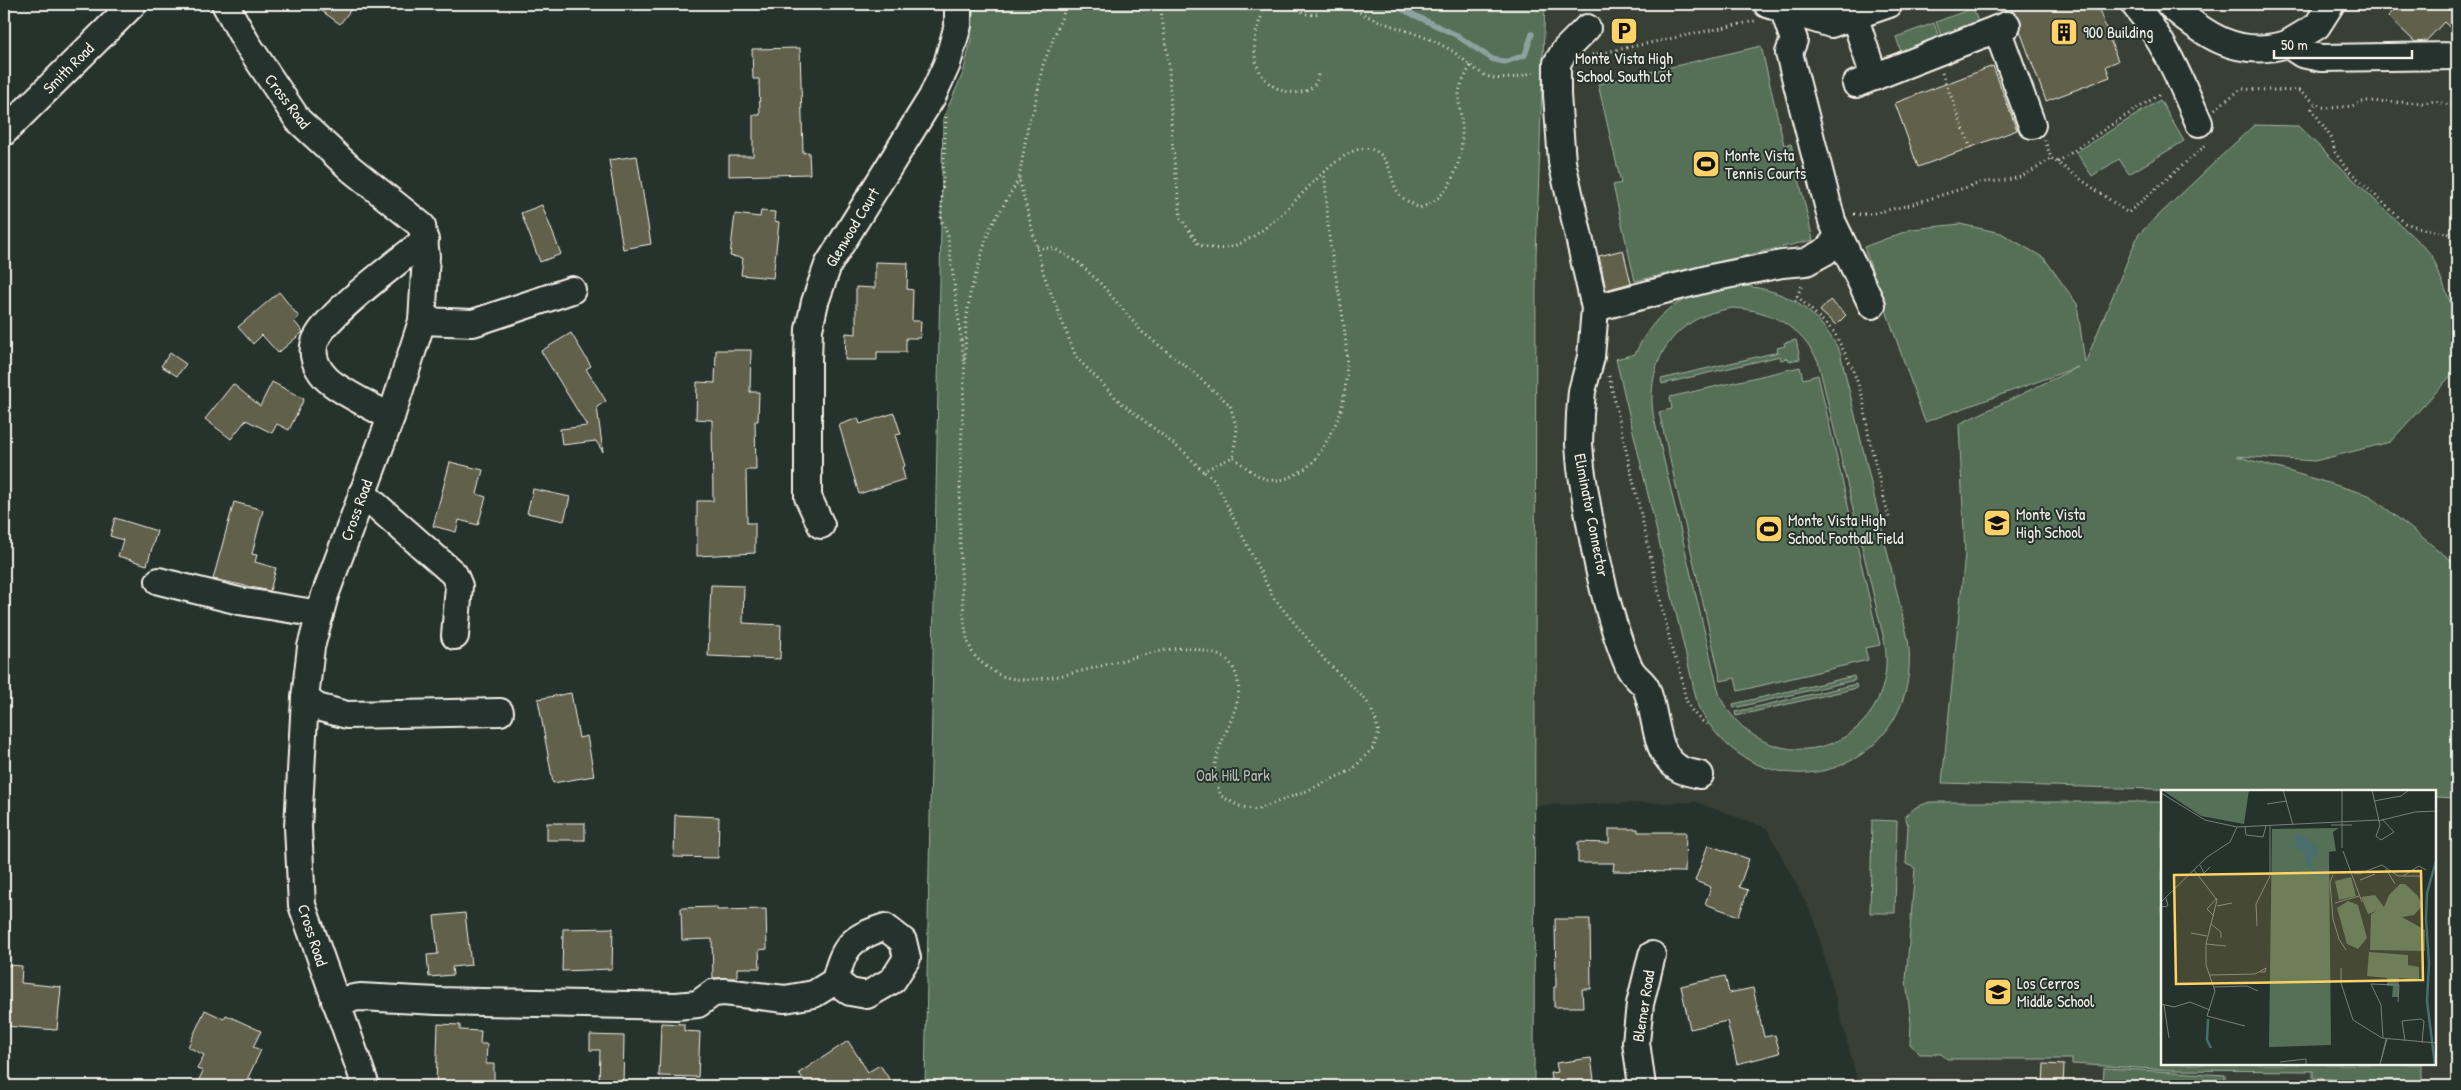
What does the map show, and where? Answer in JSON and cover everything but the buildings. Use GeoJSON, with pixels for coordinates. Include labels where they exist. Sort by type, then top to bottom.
{"type":"FeatureCollection","features":[{"type":"Feature","properties":{"kind":"street","name":"Smith Road"},"geometry":{"type":"LineString","coordinates":[[4,132],[133,4]]}},
{"type":"Feature","properties":{"kind":"street","name":"Cross Road"},"geometry":{"type":"LineString","coordinates":[[225,4],[246,42],[298,120],[351,169],[422,226],[425,240],[426,256],[422,321],[391,417],[362,493],[320,614],[311,647],[305,698],[298,827],[302,905],[366,1086]]}},
{"type":"Feature","properties":{"kind":"street","name":"Glenwood Court"},"geometry":{"type":"LineString","coordinates":[[821,525],[808,496],[808,352],[809,329],[815,302],[828,264],[932,97],[947,64],[958,25],[958,4]]}},
{"type":"Feature","properties":{"kind":"street"},"geometry":{"type":"LineString","coordinates":[[1776,7],[1813,11],[1831,24],[1855,18],[1889,4]]}},
{"type":"Feature","properties":{"kind":"street"},"geometry":{"type":"LineString","coordinates":[[2134,4],[2154,28],[2181,80],[2198,123]]}},
{"type":"Feature","properties":{"kind":"street"},"geometry":{"type":"LineString","coordinates":[[2169,4],[2199,29],[2231,45],[2255,49],[2287,44],[2317,26],[2331,4]]}},
{"type":"Feature","properties":{"kind":"street"},"geometry":{"type":"LineString","coordinates":[[1776,7],[1794,40],[1789,53],[1836,229],[1872,305]]}},
{"type":"Feature","properties":{"kind":"street"},"geometry":{"type":"LineString","coordinates":[[1855,18],[1865,80],[2002,27],[2032,125]]}},
{"type":"Feature","properties":{"kind":"street","name":"Eliminator Connector"},"geometry":{"type":"LineString","coordinates":[[1587,28],[1565,50],[1557,63],[1557,95],[1562,162],[1595,308],[1591,357],[1582,390],[1578,444],[1586,502],[1612,620],[1628,667],[1634,677],[1646,686],[1658,734],[1669,760],[1678,769],[1700,775]]}},
{"type":"Feature","properties":{"kind":"street"},"geometry":{"type":"LineString","coordinates":[[2287,44],[2302,54],[2320,58],[2455,56],[2457,54]]}},
{"type":"Feature","properties":{"kind":"street"},"geometry":{"type":"LineString","coordinates":[[1595,308],[1711,278],[1782,264],[1806,262],[1826,252],[1836,229]]}},
{"type":"Feature","properties":{"kind":"street"},"geometry":{"type":"LineString","coordinates":[[391,417],[326,379],[317,366],[314,355],[315,341],[328,320],[425,240]]}},
{"type":"Feature","properties":{"kind":"street"},"geometry":{"type":"LineString","coordinates":[[422,321],[473,323],[572,290]]}},
{"type":"Feature","properties":{"kind":"street"},"geometry":{"type":"LineString","coordinates":[[362,493],[454,574],[459,586],[455,636]]}},
{"type":"Feature","properties":{"kind":"street"},"geometry":{"type":"LineString","coordinates":[[159,581],[239,601],[320,614]]}},
{"type":"Feature","properties":{"kind":"street"},"geometry":{"type":"LineString","coordinates":[[305,698],[317,707],[347,715],[500,712]]}},
{"type":"Feature","properties":{"kind":"street","name":"Blemer Road"},"geometry":{"type":"LineString","coordinates":[[1642,1086],[1636,1042],[1640,1004],[1652,956]]}},
{"type":"Feature","properties":{"kind":"street"},"geometry":{"type":"LineString","coordinates":[[335,1001],[360,997],[438,1001],[676,1006],[698,1004],[713,993],[724,992],[785,999],[814,994],[835,981]]}},
{"type":"Feature","properties":{"kind":"path"},"geometry":{"type":"LineString","coordinates":[[1019,180],[1044,275],[1076,357],[1119,401],[1186,453],[1202,471],[1214,479],[1273,597],[1324,660],[1366,700],[1375,716],[1379,733],[1373,748],[1352,770],[1306,791],[1256,810],[1239,806],[1221,796],[1215,777],[1216,761],[1239,693],[1238,679],[1232,664],[1217,654],[1189,648],[1160,652],[1046,678],[1020,679],[999,674],[979,662],[970,647],[959,544],[966,323],[970,294],[978,261],[989,230],[1019,180],[1028,125],[1034,109],[1043,65],[1067,4]]}},
{"type":"Feature","properties":{"kind":"path"},"geometry":{"type":"LineString","coordinates":[[1160,4],[1168,66],[1172,142],[1181,218],[1199,245],[1216,249],[1230,248],[1253,237],[1340,157],[1359,148],[1376,150],[1386,161],[1391,181],[1401,196],[1419,208],[1431,205],[1440,197],[1452,180],[1460,162],[1463,131],[1458,91],[1471,65]]}},
{"type":"Feature","properties":{"kind":"path"},"geometry":{"type":"LineString","coordinates":[[1268,4],[1262,13],[1254,40],[1261,72],[1269,83],[1282,90],[1300,93],[1312,88],[1317,81],[1318,74]]}},
{"type":"Feature","properties":{"kind":"path"},"geometry":{"type":"LineString","coordinates":[[1296,4],[1297,8],[1303,12],[1312,15],[1319,13]]}},
{"type":"Feature","properties":{"kind":"path"},"geometry":{"type":"LineString","coordinates":[[1934,54],[1970,146]]}},
{"type":"Feature","properties":{"kind":"path"},"geometry":{"type":"LineString","coordinates":[[2058,162],[2181,80]]}},
{"type":"Feature","properties":{"kind":"path"},"geometry":{"type":"LineString","coordinates":[[1836,229],[1842,209],[1856,215],[1876,213],[1910,205],[1983,182],[1999,182],[2029,175],[2051,158],[2128,214],[2212,140],[2198,123],[2241,89],[2299,92],[2315,104],[2331,108],[2352,106],[2365,102],[2423,103],[2435,101],[2457,108]]}},
{"type":"Feature","properties":{"kind":"path"},"geometry":{"type":"LineString","coordinates":[[932,97],[943,102],[946,108],[942,219],[948,236],[965,371]]}},
{"type":"Feature","properties":{"kind":"path"},"geometry":{"type":"LineString","coordinates":[[2315,104],[2312,109],[2332,139],[2335,152],[2346,167],[2386,206],[2405,223],[2457,235]]}},
{"type":"Feature","properties":{"kind":"path"},"geometry":{"type":"LineString","coordinates":[[1233,457],[1248,470],[1267,480],[1278,482],[1289,479],[1307,468],[1320,453],[1340,414],[1348,350],[1330,241],[1324,172]]}},
{"type":"Feature","properties":{"kind":"path"},"geometry":{"type":"LineString","coordinates":[[1038,247],[1055,249],[1078,263],[1102,286],[1142,332],[1188,368],[1230,405],[1237,429],[1233,457]]}},
{"type":"Feature","properties":{"kind":"path"},"geometry":{"type":"LineString","coordinates":[[1797,296],[1834,332],[1852,367],[1863,398],[1869,438],[1889,518]]}},
{"type":"Feature","properties":{"kind":"path"},"geometry":{"type":"LineString","coordinates":[[1609,374],[1673,654],[1678,662],[1689,709],[1710,726]]}},
{"type":"Feature","properties":{"kind":"path"},"geometry":{"type":"LineString","coordinates":[[1202,471],[1233,457]]}},
{"type":"Feature","properties":{"kind":"shaded area","name":"Monte Vista High School"},"geometry":{"type":"Polygon","coordinates":[[[1546,4],[2457,4],[2457,1086],[1859,1086],[1815,921],[1767,828],[1696,802],[1535,805],[1536,255],[1546,4]]]}},
{"type":"Feature","properties":{"kind":"green space","name":"Oak Hill Park"},"geometry":{"type":"Polygon","coordinates":[[[974,4],[1545,4],[1536,255],[1534,1086],[925,1086],[943,118],[963,73],[971,40],[974,4]]]}},
{"type":"Feature","properties":{"kind":"green space"},"geometry":{"type":"Polygon","coordinates":[[[1973,8],[1986,44],[1949,58],[1936,22],[1973,8]]]}},
{"type":"Feature","properties":{"kind":"green space"},"geometry":{"type":"Polygon","coordinates":[[[1934,23],[1946,58],[1908,72],[1896,37],[1934,23]]]}},
{"type":"Feature","properties":{"kind":"green space","name":"Monte Vista Tennis Courts"},"geometry":{"type":"Polygon","coordinates":[[[1761,46],[1784,145],[1791,144],[1813,240],[1635,281],[1613,185],[1621,183],[1598,84],[1761,46]]]}},
{"type":"Feature","properties":{"kind":"green space"},"geometry":{"type":"Polygon","coordinates":[[[2160,100],[2184,141],[2129,174],[2119,159],[2092,176],[2076,152],[2160,100]]]}},
{"type":"Feature","properties":{"kind":"green space"},"geometry":{"type":"Polygon","coordinates":[[[2254,125],[2298,126],[2432,255],[2457,320],[2457,369],[2390,442],[2315,461],[2237,456],[2369,495],[2457,565],[2457,798],[2436,797],[2436,790],[2191,790],[1942,783],[1965,554],[1959,424],[2078,367],[1925,422],[1864,247],[1912,229],[1960,224],[2001,233],[2044,258],[2077,304],[2085,363],[2138,235],[2254,125]]]}},
{"type":"Feature","properties":{"kind":"green space"},"geometry":{"type":"Polygon","coordinates":[[[1732,285],[1750,287],[1767,290],[1796,302],[1820,323],[1831,336],[1840,352],[1908,639],[1907,686],[1891,723],[1866,751],[1833,768],[1796,773],[1760,765],[1726,743],[1698,706],[1616,359],[1635,354],[1653,325],[1674,306],[1686,299],[1732,285]],[[1733,308],[1695,320],[1681,330],[1669,343],[1660,358],[1655,375],[1652,393],[1653,414],[1720,697],[1742,726],[1769,743],[1798,749],[1826,745],[1852,732],[1872,710],[1884,680],[1885,644],[1818,361],[1803,339],[1783,322],[1760,312],[1733,308]]]}},
{"type":"Feature","properties":{"kind":"green space"},"geometry":{"type":"Polygon","coordinates":[[[1796,340],[1800,359],[1789,361],[1788,358],[1781,360],[1780,356],[1662,384],[1661,379],[1778,352],[1777,348],[1785,346],[1784,343],[1796,340]]]}},
{"type":"Feature","properties":{"kind":"green space","name":"Monte Vista High School Football Field"},"geometry":{"type":"Polygon","coordinates":[[[1800,367],[1803,379],[1818,375],[1880,645],[1865,648],[1868,660],[1738,691],[1735,678],[1721,681],[1659,412],[1672,409],[1670,397],[1800,367]]]}},
{"type":"Feature","properties":{"kind":"green space"},"geometry":{"type":"Polygon","coordinates":[[[1854,676],[1855,680],[1734,708],[1733,704],[1854,676]]]}},
{"type":"Feature","properties":{"kind":"green space"},"geometry":{"type":"Polygon","coordinates":[[[1856,684],[1857,688],[1736,716],[1735,712],[1856,684]]]}},
{"type":"Feature","properties":{"kind":"green space","name":"Los Cerros Middle School"},"geometry":{"type":"Polygon","coordinates":[[[1930,802],[2161,802],[2161,1065],[2422,1065],[2422,1085],[2313,1078],[2313,1071],[2172,1070],[2072,1064],[2072,1059],[1947,1059],[1941,1054],[1920,1054],[1910,1044],[1911,1023],[1906,980],[1915,868],[1906,864],[1908,825],[1905,816],[1916,807],[1930,802]]]}},
{"type":"Feature","properties":{"kind":"green space"},"geometry":{"type":"Polygon","coordinates":[[[1872,820],[1897,821],[1895,913],[1870,913],[1872,820]]]}},
{"type":"Feature","properties":{"kind":"green space"},"geometry":{"type":"Polygon","coordinates":[[[2104,1068],[2225,1075],[2225,1086],[2103,1086],[2104,1068]]]}},
{"type":"Feature","properties":{"kind":"waterway"},"geometry":{"type":"LineString","coordinates":[[1391,4],[1456,35],[1492,59],[1505,62],[1525,55],[1532,34]]}},
{"type":"Feature","properties":{"kind":"place","name":"Monte Vista High School South Lot"},"geometry":{"type":"Point","coordinates":[1624,31]}},
{"type":"Feature","properties":{"kind":"place","name":"900 Building"},"geometry":{"type":"Point","coordinates":[2064,32]}},
{"type":"Feature","properties":{"kind":"place","name":"Monte Vista Tennis Courts"},"geometry":{"type":"Point","coordinates":[1706,164]}},
{"type":"Feature","properties":{"kind":"place","name":"Monte Vista High School"},"geometry":{"type":"Point","coordinates":[1997,523]}},
{"type":"Feature","properties":{"kind":"place","name":"Monte Vista High School Football Field"},"geometry":{"type":"Point","coordinates":[1769,529]}},
{"type":"Feature","properties":{"kind":"place","name":"Los Cerros Middle School"},"geometry":{"type":"Point","coordinates":[1998,992]}}]}
